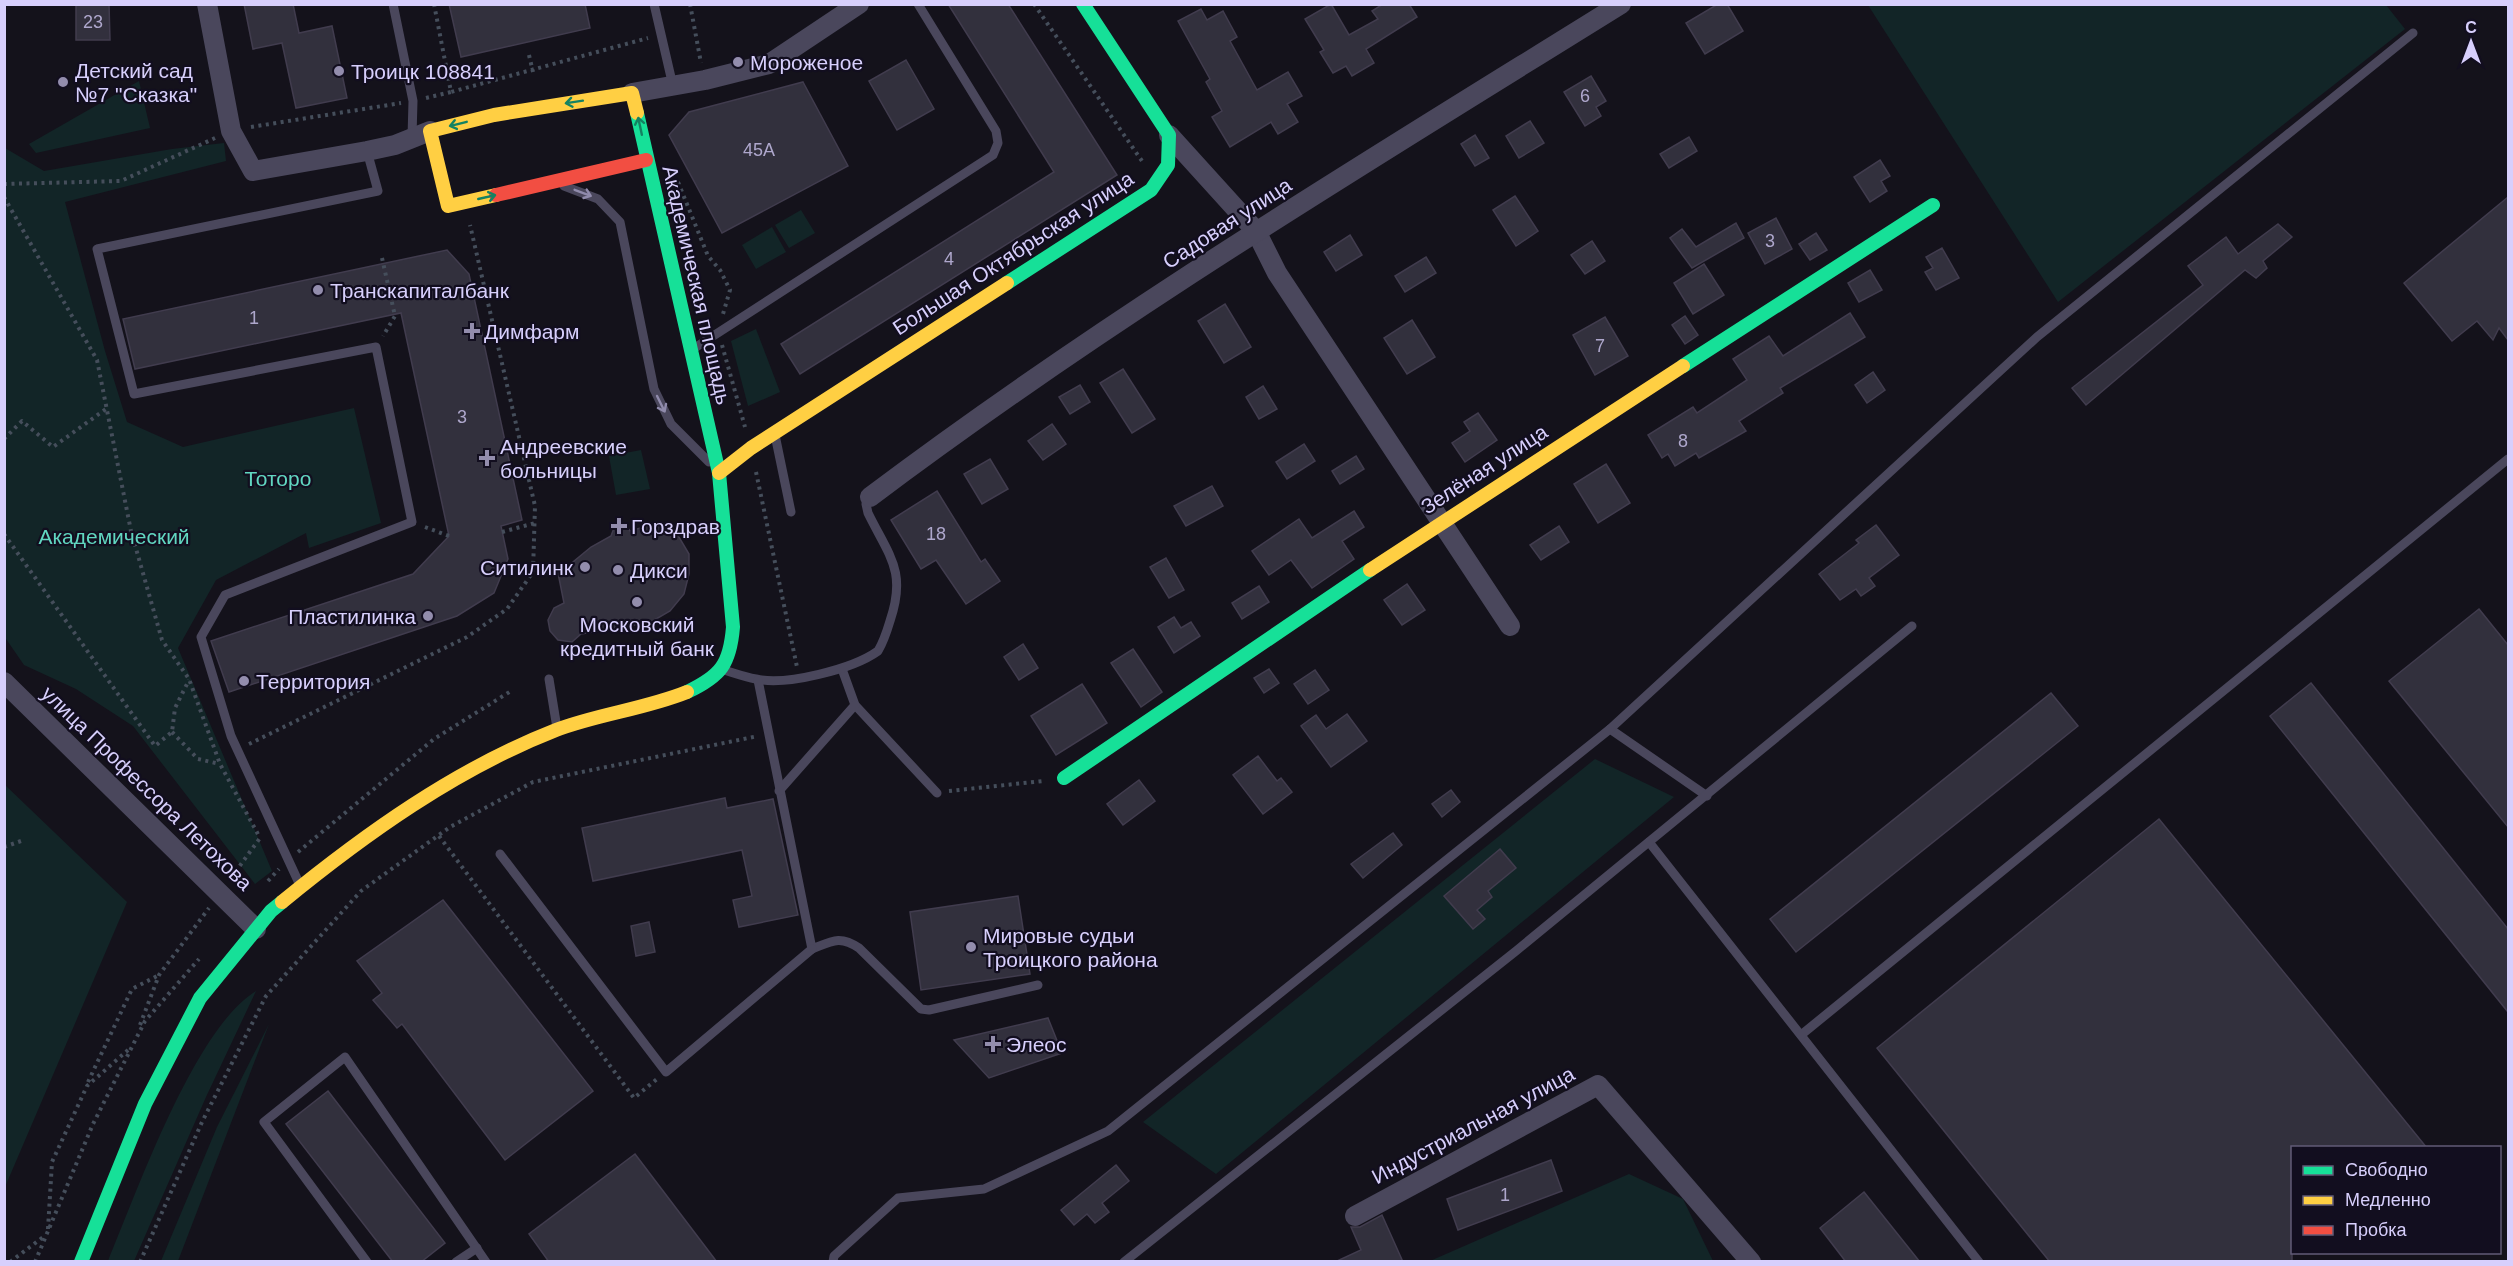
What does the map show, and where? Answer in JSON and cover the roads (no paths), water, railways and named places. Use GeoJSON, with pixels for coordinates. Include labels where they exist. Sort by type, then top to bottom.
{"type":"FeatureCollection","features":[{"type":"Feature","properties":{"kind":"street"},"geometry":{"type":"LineString","coordinates":[[207,4],[231,131],[253,171],[395,145],[421,134],[494,115],[673,86],[769,64],[837,11],[859,4]]}},
{"type":"Feature","properties":{"kind":"street"},"geometry":{"type":"LineString","coordinates":[[1083,4],[1169,135],[1256,231],[1277,273],[1510,626]]}},
{"type":"Feature","properties":{"kind":"street","name":"Садовая улица"},"geometry":{"type":"LineString","coordinates":[[870,497],[943,442],[1256,231],[1621,4]]}},
{"type":"Feature","properties":{"kind":"street"},"geometry":{"type":"LineString","coordinates":[[632,93],[646,160]]}},
{"type":"Feature","properties":{"kind":"street","name":"Академическая площадь"},"geometry":{"type":"LineString","coordinates":[[421,134],[448,206],[646,160],[719,473],[733,627],[731,651],[722,669]]}},
{"type":"Feature","properties":{"kind":"street","name":"Большая Октябрьская улица"},"geometry":{"type":"LineString","coordinates":[[719,473],[774,432],[1151,190],[1168,165],[1169,135]]}},
{"type":"Feature","properties":{"kind":"street","name":"Зелёная улица"},"geometry":{"type":"LineString","coordinates":[[1064,778],[1441,522],[1933,205]]}},
{"type":"Feature","properties":{"kind":"street"},"geometry":{"type":"LineString","coordinates":[[81,1262],[145,1104],[200,998],[271,911],[329,863],[431,793],[514,749],[557,730],[684,693],[708,682],[722,669]]}},
{"type":"Feature","properties":{"kind":"street","name":"улица Профессора Летохова"},"geometry":{"type":"LineString","coordinates":[[4,682],[256,929]]}},
{"type":"Feature","properties":{"kind":"street","name":"Индустриальная улица"},"geometry":{"type":"LineString","coordinates":[[1355,1216],[1598,1085],[1750,1262]]}},
{"type":"Feature","properties":{"kind":"lane"},"geometry":{"type":"LineString","coordinates":[[393,4],[421,134]]}},
{"type":"Feature","properties":{"kind":"lane"},"geometry":{"type":"LineString","coordinates":[[654,4],[673,86]]}},
{"type":"Feature","properties":{"kind":"lane"},"geometry":{"type":"LineString","coordinates":[[691,350],[993,155],[998,143],[996,131],[918,4]]}},
{"type":"Feature","properties":{"kind":"lane"},"geometry":{"type":"LineString","coordinates":[[833,1262],[834,1256],[898,1198],[984,1189],[1108,1131],[1610,729],[2037,337],[2413,33]]}},
{"type":"Feature","properties":{"kind":"lane"},"geometry":{"type":"LineString","coordinates":[[301,886],[231,736],[201,638],[225,595],[412,522],[376,346],[134,394],[97,249],[378,191],[367,151]]}},
{"type":"Feature","properties":{"kind":"lane"},"geometry":{"type":"LineString","coordinates":[[526,188],[564,186],[598,199],[620,222],[654,388],[671,424],[719,473]]}},
{"type":"Feature","properties":{"kind":"lane"},"geometry":{"type":"LineString","coordinates":[[774,432],[791,512]]}},
{"type":"Feature","properties":{"kind":"lane"},"geometry":{"type":"LineString","coordinates":[[1801,1035],[2508,459]]}},
{"type":"Feature","properties":{"kind":"lane"},"geometry":{"type":"LineString","coordinates":[[722,669],[758,680],[799,677],[842,669],[878,651],[898,599],[896,571],[868,513],[866,504],[870,497]]}},
{"type":"Feature","properties":{"kind":"lane"},"geometry":{"type":"LineString","coordinates":[[1124,1262],[1707,796],[1912,626]]}},
{"type":"Feature","properties":{"kind":"lane"},"geometry":{"type":"LineString","coordinates":[[842,669],[855,705],[937,793]]}},
{"type":"Feature","properties":{"kind":"lane"},"geometry":{"type":"LineString","coordinates":[[549,680],[557,730]]}},
{"type":"Feature","properties":{"kind":"lane"},"geometry":{"type":"LineString","coordinates":[[758,680],[812,949]]}},
{"type":"Feature","properties":{"kind":"lane"},"geometry":{"type":"LineString","coordinates":[[779,791],[855,705]]}},
{"type":"Feature","properties":{"kind":"lane"},"geometry":{"type":"LineString","coordinates":[[1610,729],[1707,796]]}},
{"type":"Feature","properties":{"kind":"lane"},"geometry":{"type":"LineString","coordinates":[[1650,842],[1979,1262]]}},
{"type":"Feature","properties":{"kind":"lane"},"geometry":{"type":"LineString","coordinates":[[500,854],[666,1072],[812,949],[834,940],[847,940],[859,948],[921,1010],[1038,985]]}},
{"type":"Feature","properties":{"kind":"lane"},"geometry":{"type":"LineString","coordinates":[[367,1262],[264,1122],[345,1057],[486,1262]]}},
{"type":"Feature","properties":{"kind":"lane"},"geometry":{"type":"LineString","coordinates":[[456,1262],[477,1248]]}},
{"type":"Feature","properties":{"kind":"place","name":"Мороженое"},"geometry":{"type":"Point","coordinates":[738,62]}},
{"type":"Feature","properties":{"kind":"place","name":"Троицк 108841"},"geometry":{"type":"Point","coordinates":[339,71]}},
{"type":"Feature","properties":{"kind":"place","name":"Детский сад №7 \"Сказка\""},"geometry":{"type":"Point","coordinates":[63,82]}},
{"type":"Feature","properties":{"kind":"place","name":"Транскапиталбанк"},"geometry":{"type":"Point","coordinates":[318,290]}},
{"type":"Feature","properties":{"kind":"place","name":"Димфарм"},"geometry":{"type":"Point","coordinates":[472,331]}},
{"type":"Feature","properties":{"kind":"place","name":"Андреевские больницы"},"geometry":{"type":"Point","coordinates":[487,458]}},
{"type":"Feature","properties":{"kind":"place","name":"Горздрав"},"geometry":{"type":"Point","coordinates":[619,526]}},
{"type":"Feature","properties":{"kind":"place","name":"Ситилинк"},"geometry":{"type":"Point","coordinates":[585,567]}},
{"type":"Feature","properties":{"kind":"place","name":"Дикси"},"geometry":{"type":"Point","coordinates":[618,570]}},
{"type":"Feature","properties":{"kind":"place","name":"Московский кредитный банк"},"geometry":{"type":"Point","coordinates":[637,602]}},
{"type":"Feature","properties":{"kind":"place","name":"Пластилинка"},"geometry":{"type":"Point","coordinates":[428,616]}},
{"type":"Feature","properties":{"kind":"place","name":"Территория"},"geometry":{"type":"Point","coordinates":[244,681]}},
{"type":"Feature","properties":{"kind":"place","name":"Мировые судьи Троицкого района"},"geometry":{"type":"Point","coordinates":[971,947]}},
{"type":"Feature","properties":{"kind":"place","name":"Элеос"},"geometry":{"type":"Point","coordinates":[993,1044]}},
{"type":"Feature","properties":{"kind":"park label","name":"Тоторо"},"geometry":{"type":"Point","coordinates":[278,478]}},
{"type":"Feature","properties":{"kind":"park label","name":"Академический"},"geometry":{"type":"Point","coordinates":[114,536]}}]}
